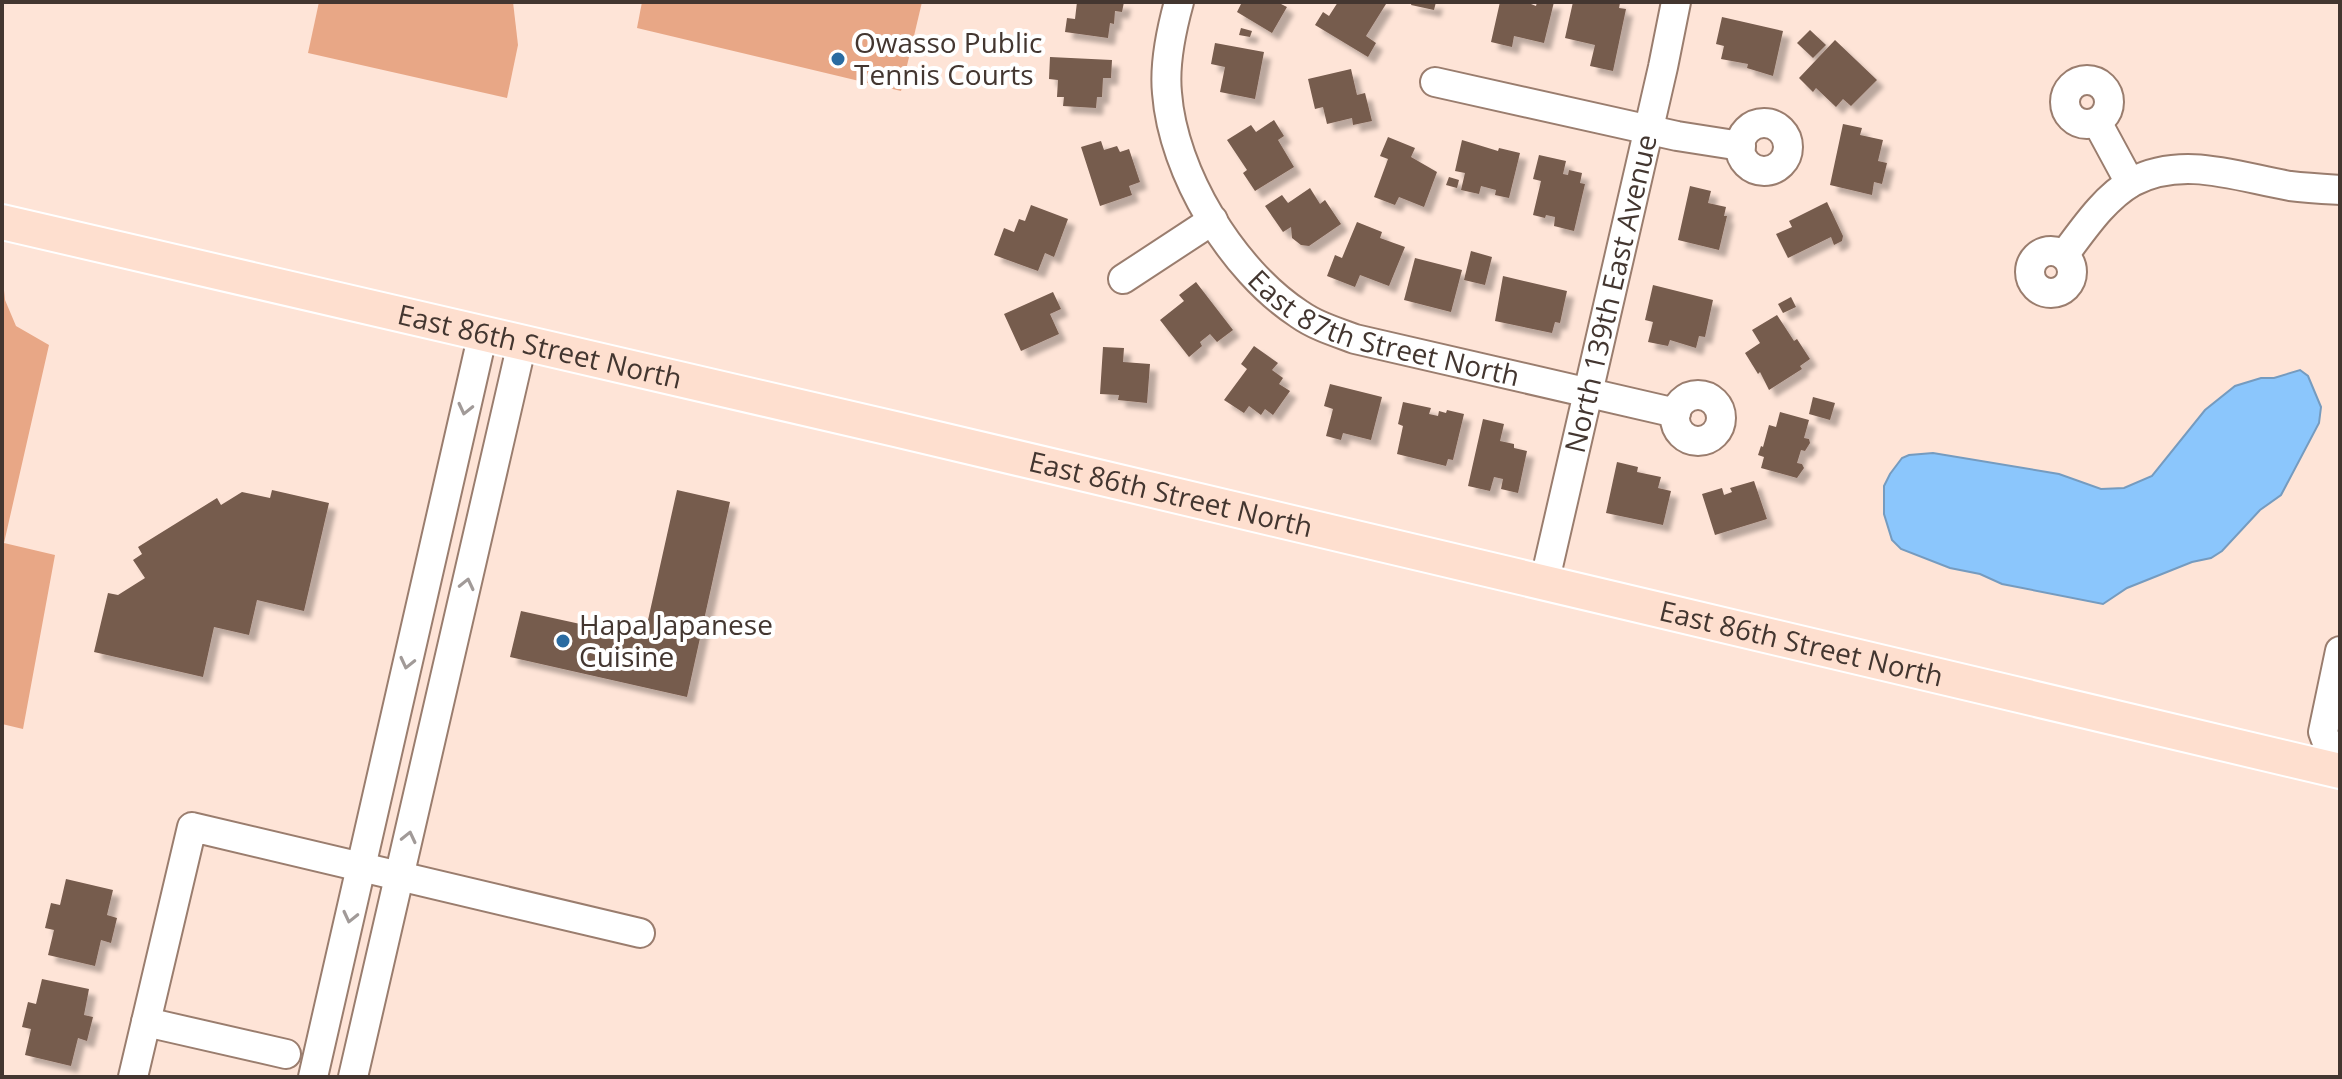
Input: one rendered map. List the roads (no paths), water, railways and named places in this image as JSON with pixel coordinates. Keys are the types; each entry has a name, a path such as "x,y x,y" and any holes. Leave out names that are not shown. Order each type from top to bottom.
{"main road":[{"name":"East 86th Street North","path":"2,222 2339,770"}],"street":[{"name":"North 139th East Avenue","path":"1544,584 1676,2"},
{"name":"East 87th Street North","path":"1176,13 1167,70 1172,125 1185,168 1213,220 1246,265 1269,290 1302,317 1355,339 1676,413"},
{"path":"1435,82 1649,130 1741,146"},
{"path":"2097,122 2130,183"},
{"path":"2064,255 2101,208 2130,183 2160,171 2192,168 2292,186 2340,190"},
{"path":"1123,279 1213,220"},
{"path":"313,1077 483,333"},
{"path":"353,1077 522,343"},
{"path":"2339,770 2323,732 2340,651"},
{"path":"133,1077 192,827 640,933"},
{"path":"146,1022 286,1054"}],"water":[{"path":"2300,370 2308,376 2321,407 2319,423 2281,495 2260,510 2222,551 2211,558 2192,562 2127,588 2103,604 2002,584 1901,549 1892,540 1884,514 1884,486 1902,458 1909,455 1933,453 2059,474 2101,489 2124,488 2152,476 2205,410 2235,386"}],"place":[{"name":"Owasso Public Tennis Courts","path":"838,59"},
{"name":"Hapa Japanese Cuisine","path":"563,641"}]}
